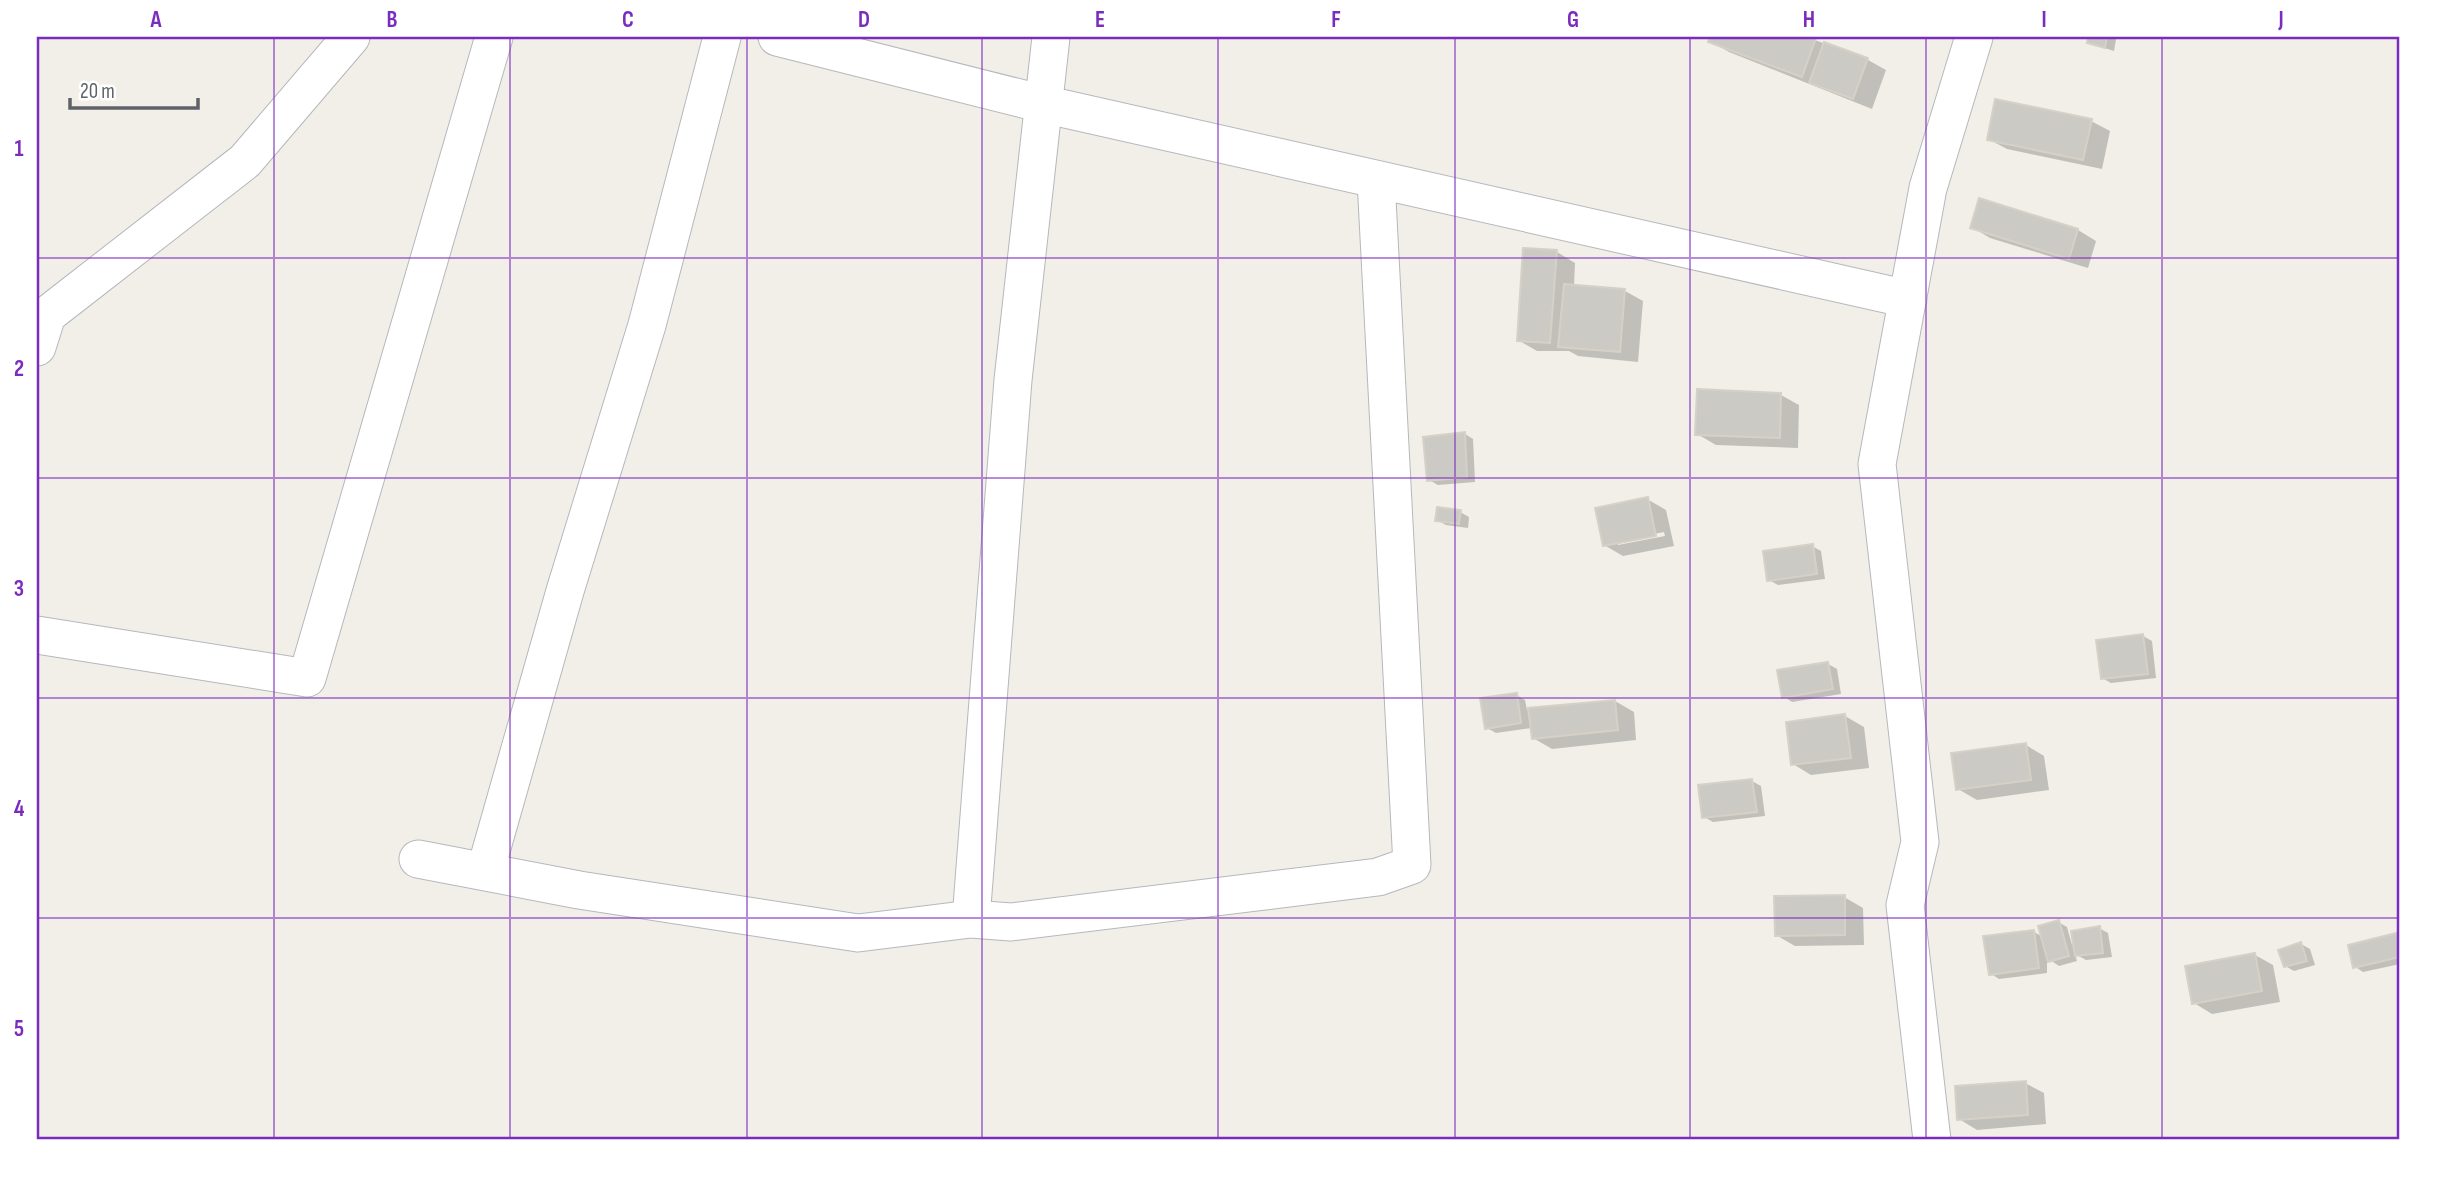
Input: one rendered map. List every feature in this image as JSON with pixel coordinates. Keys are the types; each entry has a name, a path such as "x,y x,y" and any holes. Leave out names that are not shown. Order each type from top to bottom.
{"street":[{"path":"37,347 47,315 245,161 351,37"},
{"path":"37,635 307,678 494,37"},
{"path":"485,872 565,591 647,325 722,37"},
{"path":"778,37 1043,104 1908,299"},
{"path":"971,919 1013,380 1051,37"},
{"path":"1932,1140 1905,905 1920,842 1877,464 1928,188 1974,37"},
{"path":"418,859 579,890 858,933 971,919 1011,922 1378,877 1412,864 1376,180"}],"building":[{"path":"1710,37 1816,38 1802,77 1708,42"},
{"path":"2088,37 2107,37 2105,48 2087,43"},
{"path":"1824,42 1868,58 1853,99 1809,83"},
{"path":"1995,99 2092,119 2083,160 1987,140"},
{"path":"1979,198 2078,229 2069,259 1970,228"},
{"path":"1523,248 1557,250 1550,343 1517,341"},
{"path":"1564,284 1625,289 1620,352 1558,347"},
{"path":"1697,389 1781,393 1780,438 1695,435"},
{"path":"1465,432 1467,477 1427,481 1423,437"},
{"path":"1648,497 1656,536 1603,546 1595,508"},
{"path":"1437,507 1461,510 1459,524 1435,521"},
{"path":"1813,544 1817,574 1767,581 1763,551"},
{"path":"2143,634 2148,674 2101,679 2096,640"},
{"path":"1828,662 1833,689 1782,698 1777,670"},
{"path":"1517,693 1521,723 1485,729 1480,698"},
{"path":"1615,700 1618,730 1532,739 1528,708"},
{"path":"1845,714 1851,758 1791,765 1786,722"},
{"path":"2026,743 2031,780 1956,790 1951,753"},
{"path":"1752,779 1757,812 1702,818 1698,785"},
{"path":"1845,895 1845,935 1775,936 1774,896"},
{"path":"2059,920 2069,956 2048,962 2038,926"},
{"path":"2100,926 2103,953 2075,956 2071,931"},
{"path":"2034,930 2039,968 1989,975 1983,936"},
{"path":"2400,932 2400,957 2353,968 2348,945"},
{"path":"2301,942 2307,961 2284,967 2278,950"},
{"path":"2255,953 2262,991 2192,1004 2185,966"},
{"path":"2026,1081 2028,1115 1957,1120 1955,1086"}]}
